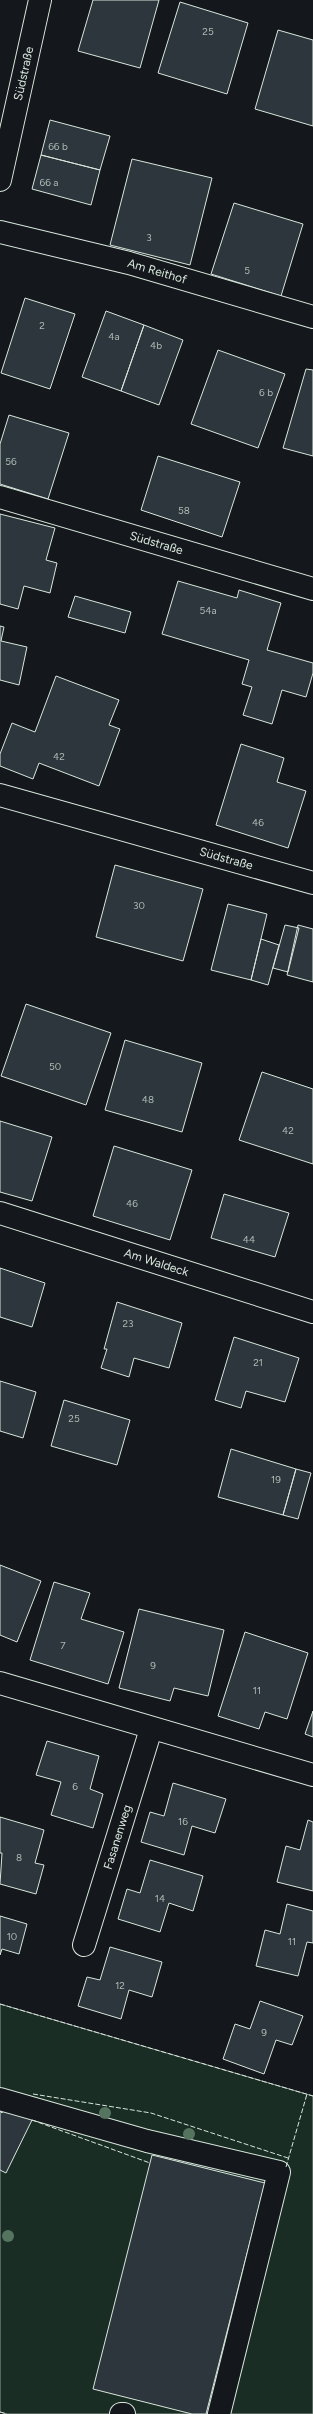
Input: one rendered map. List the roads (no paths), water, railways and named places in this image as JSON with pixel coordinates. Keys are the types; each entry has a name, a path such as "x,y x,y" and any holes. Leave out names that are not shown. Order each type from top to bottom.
{"street":[{"name":"Südstraße","path":"0,180 4,147 40,0"},
{"name":"Am Reithof","path":"0,232 129,263 313,317"},
{"name":"Südstraße","path":"0,497 313,589"},
{"name":"Südstraße","path":"0,795 313,883"},
{"name":"Am Waldeck","path":"0,1213 313,1312"},
{"path":"0,1683 151,1729 313,1775"},
{"name":"Fasanenweg","path":"84,1945 151,1729"},
{"path":"0,2099 147,2141 279,2172 219,2414"}]}
